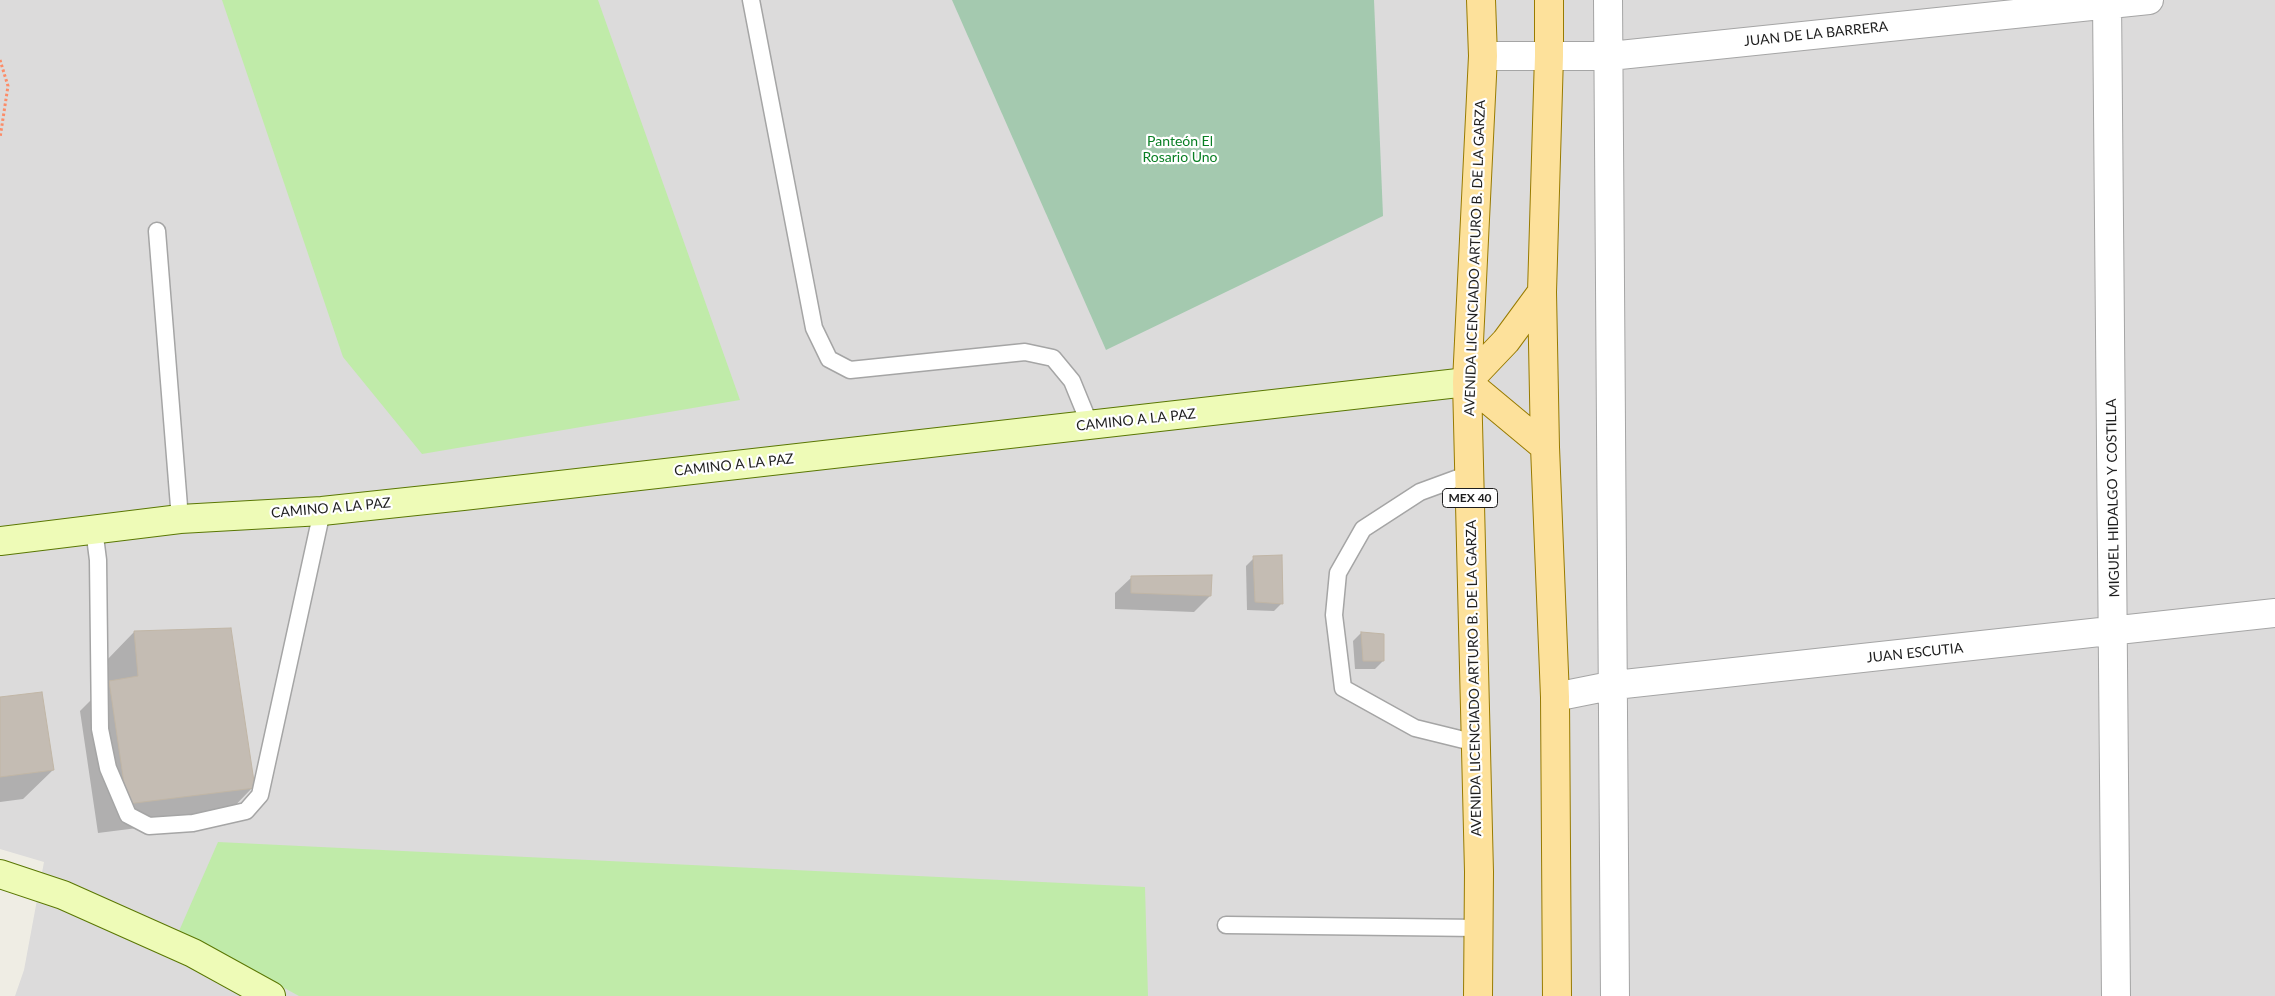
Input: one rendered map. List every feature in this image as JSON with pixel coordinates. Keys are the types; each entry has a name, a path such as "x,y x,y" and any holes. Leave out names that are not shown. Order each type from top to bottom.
{"main road":[{"name":"AVENIDA LICENCIADO ARTURO B. DE LA GARZA","path":"1478,996 1479,928 1476,743 1467,382 1483,56 1481,0"},
{"path":"1549,0 1550,56 1542,292 1545,447 1555,697 1557,996"},
{"path":"1542,292 1506,342 1467,382 1545,447"}],"street":[{"path":"1608,0 1615,685 1615,996"},
{"name":"JUAN DE LA BARRERA","path":"1483,56 1610,56 2107,2 2149,0"},
{"name":"MIGUEL HIDALGO Y COSTILLA","path":"2107,2 2116,996"},
{"name":"CAMINO A LA PAZ","path":"0,541 180,519 322,511 1467,382"},
{"name":"JUAN ESCUTIA","path":"1555,697 1615,685 2275,613"},
{"path":"0,874 63,895 193,953 271,996"}],"lane":[{"path":"751,0 814,328 829,359 850,370 1025,352 1053,358 1072,381 1090,425"},
{"path":"157,231 180,519"},
{"path":"1469,474 1420,492 1363,529 1338,573 1334,616 1343,688 1415,728 1476,743"},
{"path":"94,529 98,560 100,729 108,768 128,815 148,826 193,823 246,811 260,795 322,511"},
{"path":"1226,925 1479,928"}],"path":[{"path":"0,60 8,86 0,138"}],"shaded area":[{"path":"0,0 2275,0 2275,996 15,996 24,970 44,862 0,849"}],"green space":[{"path":"222,0 598,0 740,400 422,454 343,357"},
{"name":"Panteón El Rosario Uno","path":"952,0 1374,0 1383,216 1106,350"},
{"path":"218,842 1145,887 1148,996 299,996 179,931"}],"building":[{"path":"1282,555 1283,604 1255,602 1253,556"},
{"path":"1212,575 1211,596 1131,593 1131,576"},
{"path":"231,628 255,788 127,804 109,681 138,676 134,631"},
{"path":"1361,632 1384,634 1384,661 1363,661"},
{"path":"42,692 54,770 0,777 0,697"}]}
